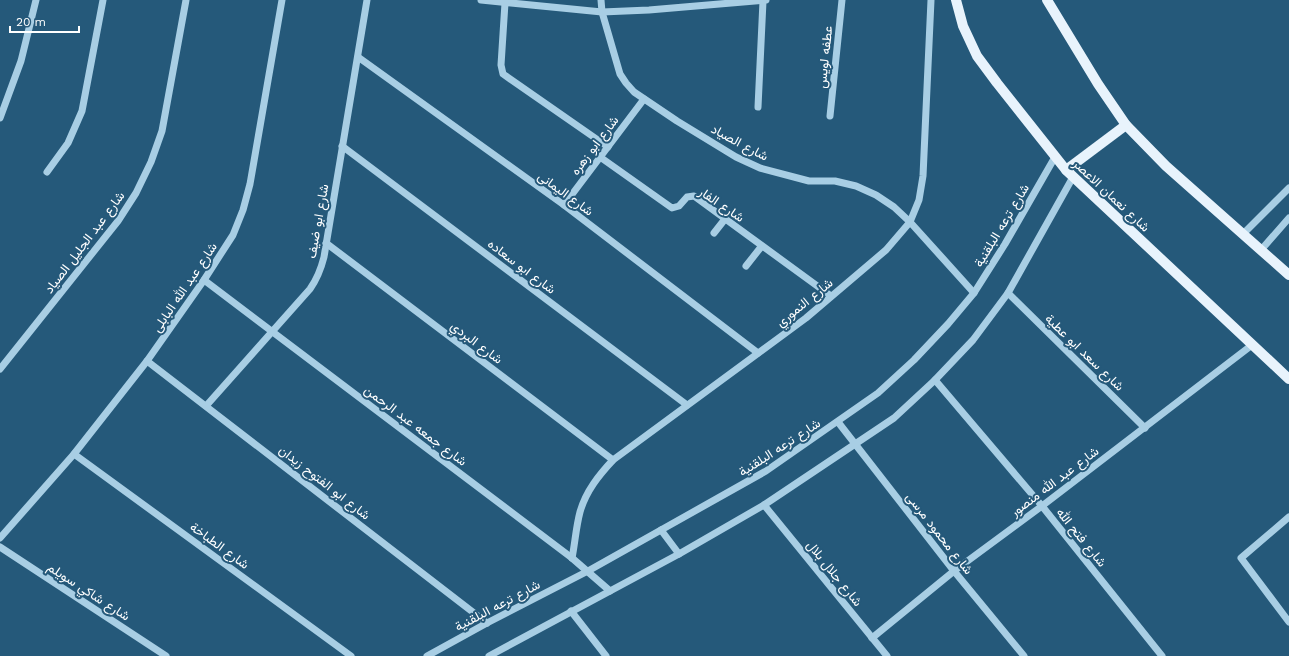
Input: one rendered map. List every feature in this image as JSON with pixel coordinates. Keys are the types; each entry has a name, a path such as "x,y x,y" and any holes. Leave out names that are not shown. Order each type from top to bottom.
{"main road":[{"name":"شارع نعمان الاعصر","path":"956,0 963,26 977,56 1069,173 1289,379"},
{"path":"1047,0 1098,84 1126,125 1166,166 1289,275"},
{"path":"1069,173 1126,125"}],"street":[{"path":"1,114 21,61 36,0"},
{"path":"47,172 68,143 82,111 103,0"},
{"name":"شارع عبد الجليل الصياد","path":"0,369 114,226 136,193 151,162 162,131 186,0"},
{"name":"شارع عبد الله البابلى","path":"0,538 74,454 147,361 204,280 233,235 243,210 250,184 282,0"},
{"name":"شارع ابو ضيف","path":"206,406 273,332 310,289 317,278 323,262 367,0"},
{"path":"481,0 602,12 649,10 765,0 758,107"},
{"name":"شارع الصياد","path":"601,0 602,12 620,74 626,84 634,92 677,121 730,153 760,168 809,181 835,181 856,186 876,195 894,207 910,222 974,293"},
{"name":"عطفه لويس","path":"830,116 842,0"},
{"name":"شارع النموري","path":"572,558 580,512 588,493 599,475 613,460 806,318 886,250 910,222 919,200 923,176 931,0"},
{"path":"506,3 501,65 504,74 608,147"},
{"name":"شارع اليمانى","path":"358,57 564,206 758,353"},
{"name":"شارع ابو زهره","path":"564,206 644,99"},
{"name":"شارع ابو سعاده","path":"342,146 687,406"},
{"name":"شارع الفار","path":"600,157 669,207 677,208 686,198 689,196 694,196 831,296"},
{"name":"شارع ترعه البلقنية","path":"427,656 588,571 766,471 878,393 914,360 948,324 974,293 1013,232 1055,157"},
{"path":"489,656 679,554 764,505 856,445 894,418 936,380 973,340 1008,293 1069,173"},
{"path":"1243,234 1289,188"},
{"path":"1261,250 1289,218"},
{"path":"714,233 725,219"},
{"name":"شارع البردي","path":"326,243 613,460"},
{"path":"746,266 762,247"},
{"name":"شارع جمعه عبد الرحمن","path":"204,280 572,558 610,591"},
{"name":"شارع سعد ابو عطية","path":"1008,293 1145,428"},
{"name":"شارع عبد الله منصور","path":"872,638 954,571 1145,428 1252,345"},
{"name":"شارع ابو الفتوح زيدان","path":"147,361 487,623"},
{"name":"شارع فتح الله","path":"936,380 1042,506 1162,656"},
{"name":"شارع محمود مرسى","path":"838,422 954,571 1024,656"},
{"name":"شارع الطباخة","path":"74,454 352,656"},
{"name":"شارع جلال بلال","path":"764,505 887,656"},
{"path":"1289,517 1241,558 1289,622"},
{"path":"661,530 679,554"},
{"name":"شارع شاكي سويلم","path":"0,547 166,656"},
{"path":"571,611 606,656"}]}
